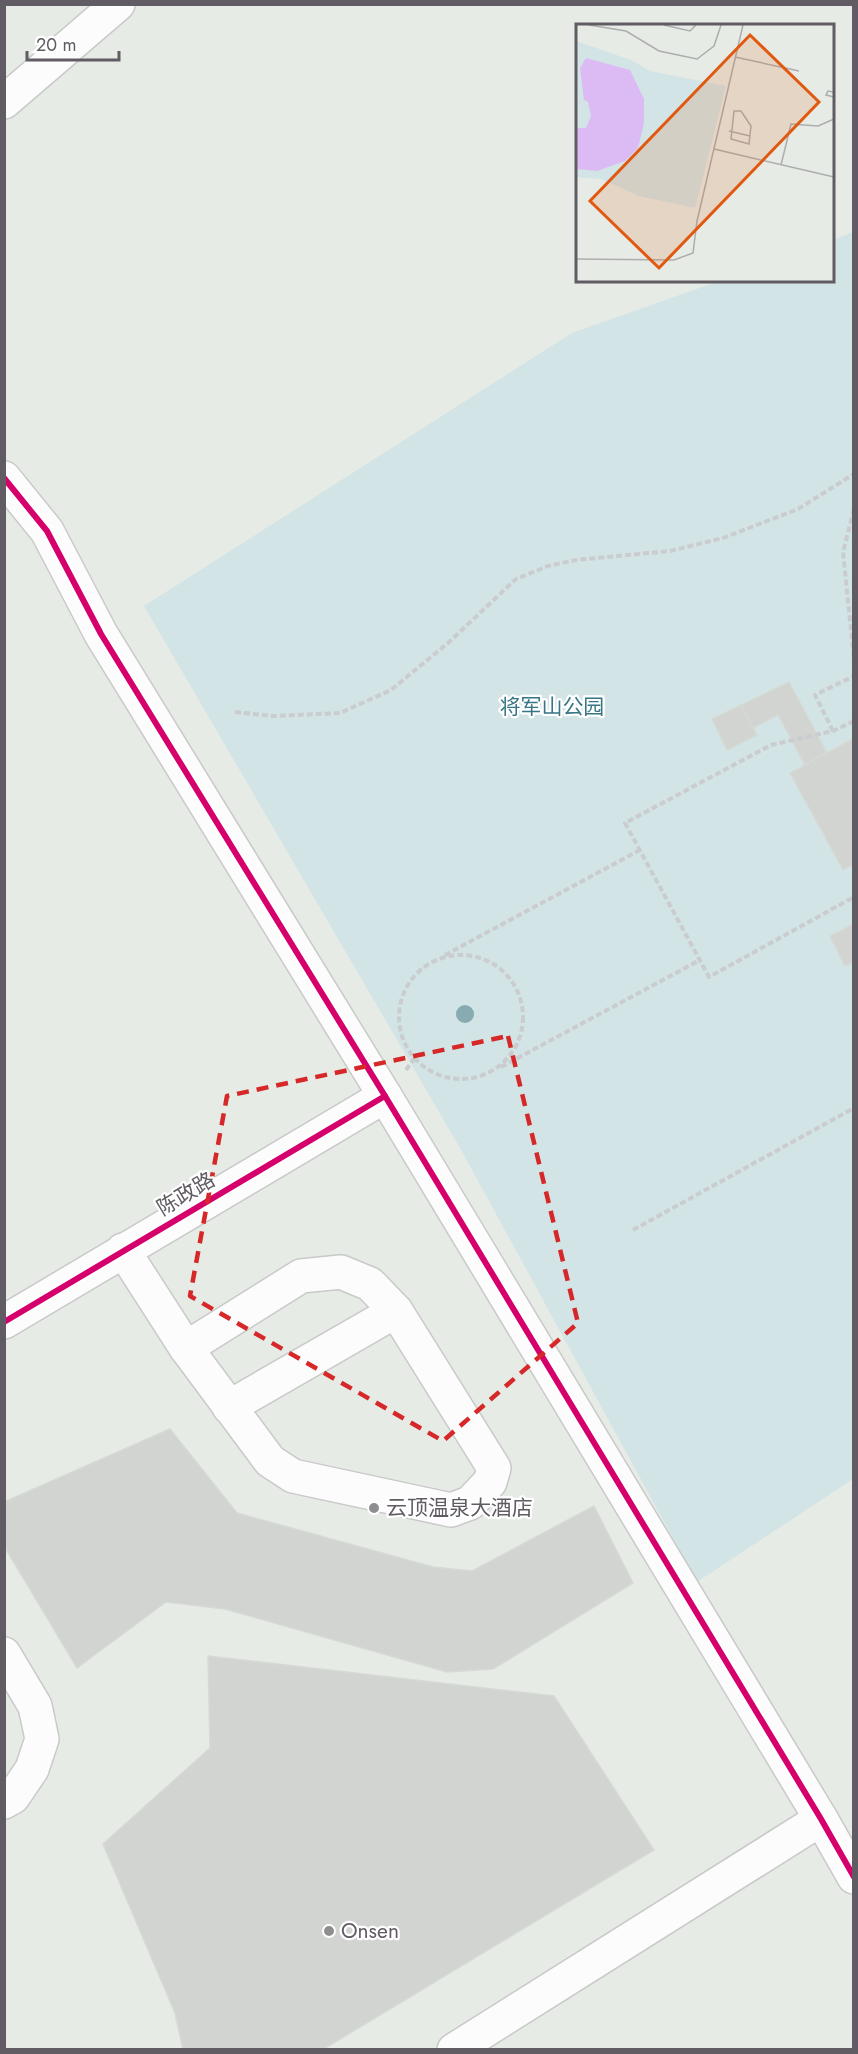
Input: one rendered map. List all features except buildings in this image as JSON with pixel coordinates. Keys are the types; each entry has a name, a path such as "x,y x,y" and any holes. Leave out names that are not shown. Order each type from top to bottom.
{"street":[{"path":"4,102 118,4"},
{"path":"4,478 47,531 101,634 385,1096 854,1877"},
{"name":"陈政路","path":"4,1322 385,1096"},
{"path":"123,1250 186,1348 270,1461 293,1476 451,1510 470,1503 490,1482 494,1468 396,1311 370,1284 341,1272 301,1276 186,1348"},
{"path":"230,1407 396,1311"},
{"path":"4,1654 35,1706 42,1739 32,1768 13,1797 4,1802"},
{"path":"454,2049 821,1819"}],"path":[{"path":"235,712 273,716 340,712 392,690 448,643 516,579 548,566 576,560 669,552 723,538 798,509 854,474"},
{"path":"854,509 843,552 854,659"},
{"path":"833,731 815,694 854,676"},
{"path":"854,721 833,731 771,746 625,823 709,977 854,897"},
{"path":"640,850 425,965 410,981 401,999 399,1021 403,1041 414,1059 431,1072 451,1078 472,1079 492,1072 700,960"},
{"path":"425,965 443,956 464,954 483,957 501,968 514,983 523,1002 524,1022 519,1041 508,1058 492,1072"},
{"path":"633,1230 854,1108"}],"highlighted area":[{"path":"508,1036 578,1323 443,1441 190,1296 227,1096"}],"green space":[{"name":"将军山公园","path":"853,232 853,1479 697,1582 460,1148 144,606 572,333 716,282 834,282 834,240"}],"cycle path":[{"path":"4,478 47,531 101,634 385,1096 854,1877"},
{"path":"4,1322 385,1096"}],"place":[{"name":"云顶温泉大酒店","path":"374,1508"},
{"name":"Onsen","path":"329,1931"}]}
